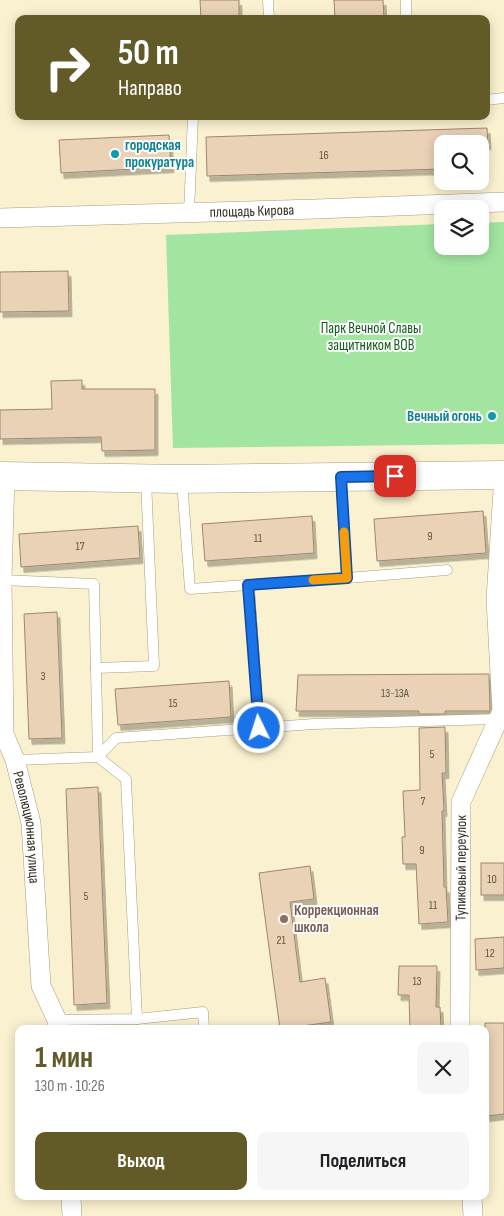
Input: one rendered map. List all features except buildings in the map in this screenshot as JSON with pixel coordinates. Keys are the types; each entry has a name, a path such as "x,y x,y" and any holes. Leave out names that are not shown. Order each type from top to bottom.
{"main road":[{"path":"2,476 181,479 504,475"}],"street":[{"name":"площадь Кирова","path":"0,218 316,210 504,202"},
{"name":"Тупиковый переулок","path":"460,1025 461,802 502,711 496,599 504,475"},
{"name":"Революционная улица","path":"2,476 4,734 15,760 31,823 41,986 57,1024"},
{"path":"71,1200 72,1216"},
{"path":"472,1200 473,1216"}],"lane":[{"path":"268,0 269,15"},
{"path":"406,0 406,15"},
{"path":"490,100 504,98"},
{"path":"189,213 193,120"},
{"path":"341,477 347,578"},
{"path":"96,668 154,666 146,479"},
{"path":"181,479 190,589 446,570"},
{"path":"2,580 94,584 98,757"},
{"path":"248,585 259,728"},
{"path":"98,757 116,738 314,724 499,719"},
{"path":"15,760 98,757 126,779 138,1019"},
{"path":"57,1024 138,1019 203,1012 204,1025"}],"green space":[{"name":"Парк Вечной Славы защитником ВОВ","path":"504,222 504,444 173,448 166,235 434,224 434,255 489,255 489,223"}],"slow traffic":[{"path":"313,580 347,578 344,532"}],"place":[{"name":"городская прокуратура","path":"115,154"},
{"name":"Вечный огонь","path":"492,416"},
{"name":"Коррекционная школа","path":"284,919"}],"route":[{"path":"259,728 248,585 347,578 341,477 395,476"}]}
